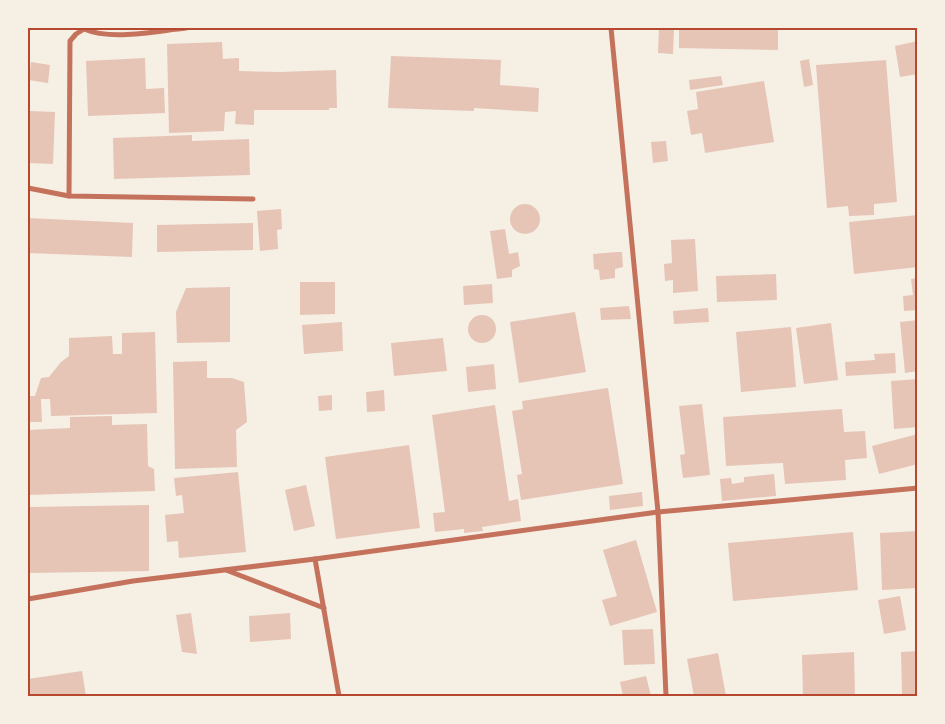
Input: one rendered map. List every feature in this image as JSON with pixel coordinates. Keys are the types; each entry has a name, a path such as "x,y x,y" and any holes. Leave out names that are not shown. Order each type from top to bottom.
{"street":[{"path":"69,196 70,41 84,29 133,31 186,28"},
{"path":"611,28 658,512 666,696"},
{"path":"28,188 69,196 253,200"},
{"path":"28,600 133,582 658,512 918,488"},
{"path":"315,559 338,696"},
{"path":"225,570 324,608"}],"building":[{"path":"659,28 674,28 673,54 658,53"},
{"path":"679,28 778,28 778,50 679,48"},
{"path":"918,41 918,74 900,77 895,46"},
{"path":"222,42 223,59 239,58 239,71 336,70 337,108 329,108 329,110 254,110 254,125 235,124 236,111 225,112 224,131 169,133 167,44"},
{"path":"391,56 501,60 500,85 539,88 538,112 474,108 474,111 388,108"},
{"path":"145,58 146,89 164,88 165,113 88,116 86,61"},
{"path":"809,59 813,85 804,87 800,61"},
{"path":"886,60 897,202 874,204 874,215 849,216 848,206 827,208 816,65"},
{"path":"31,62 50,65 48,83 29,80"},
{"path":"721,76 723,85 690,90 689,80"},
{"path":"764,81 774,142 705,153 702,133 691,135 687,111 698,109 696,92"},
{"path":"28,88 30,88 30,111 55,112 53,164 28,163"},
{"path":"192,135 192,141 249,139 250,175 114,179 113,138"},
{"path":"666,141 668,161 653,163 651,142"},
{"path":"525,204 536,208 540,219 536,230 525,234 514,230 510,219 514,208"},
{"path":"281,209 282,229 277,230 278,249 260,251 257,211"},
{"path":"918,215 918,267 854,274 849,222"},
{"path":"28,218 133,223 132,257 28,253"},
{"path":"253,223 253,250 157,252 157,225"},
{"path":"505,229 509,254 518,252 520,266 512,270 512,277 497,279 490,231"},
{"path":"695,239 698,291 673,293 673,280 665,281 664,264 672,263 671,240"},
{"path":"622,252 623,267 615,269 615,278 600,280 599,270 594,269 593,254"},
{"path":"776,274 777,300 717,302 716,276"},
{"path":"918,278 918,310 904,311 903,296 913,295 911,279"},
{"path":"300,282 335,282 335,314 300,315"},
{"path":"492,284 493,303 464,305 463,286"},
{"path":"230,287 230,342 177,343 176,312 186,288"},
{"path":"629,306 631,319 601,320 600,308"},
{"path":"708,308 709,322 674,324 673,311"},
{"path":"575,312 586,372 519,383 510,322"},
{"path":"482,315 492,319 496,329 492,339 482,343 472,339 468,329 472,319"},
{"path":"918,320 918,371 905,373 900,322"},
{"path":"342,322 343,351 304,354 302,325"},
{"path":"831,323 838,380 804,384 796,328"},
{"path":"791,327 796,387 741,392 736,332"},
{"path":"155,332 157,413 51,416 50,399 41,399 42,422 28,422 28,396 35,396 41,378 49,377 61,362 69,356 69,338 112,336 113,354 122,354 122,333"},
{"path":"443,338 447,371 394,376 391,343"},
{"path":"895,353 896,373 846,376 845,362 875,360 874,354"},
{"path":"207,361 207,378 232,378 244,382 247,422 236,430 237,467 175,469 173,362"},
{"path":"494,364 496,389 468,392 466,367"},
{"path":"918,379 918,427 894,429 891,381"},
{"path":"608,388 623,484 521,500 517,475 522,474 512,411 523,409 522,401"},
{"path":"384,390 385,411 367,412 366,392"},
{"path":"332,395 332,410 319,411 318,396"},
{"path":"702,404 710,475 683,478 680,455 685,454 679,406"},
{"path":"495,405 509,501 518,499 521,521 482,527 483,531 464,533 464,529 435,532 433,513 445,512 432,415"},
{"path":"842,409 844,432 865,431 867,458 845,460 846,480 785,484 783,463 726,466 723,417"},
{"path":"112,416 112,425 147,424 148,466 154,469 155,491 28,495 28,430 70,428 70,417"},
{"path":"918,434 918,464 879,474 872,446"},
{"path":"409,445 420,528 336,539 325,457"},
{"path":"238,472 246,552 179,558 178,541 167,542 165,515 184,513 182,495 176,496 174,478"},
{"path":"774,474 776,496 722,501 720,479 731,478 732,484 744,482 744,477"},
{"path":"306,485 315,526 294,531 285,490"},
{"path":"642,492 643,506 610,510 609,496"},
{"path":"149,505 149,571 28,573 28,507"},
{"path":"918,531 918,588 882,590 880,533"},
{"path":"853,532 858,590 733,601 728,543"},
{"path":"636,540 657,612 610,626 602,600 617,596 603,550"},
{"path":"900,596 906,630 884,634 878,600"},
{"path":"191,613 197,654 182,652 176,615"},
{"path":"290,613 291,639 250,642 249,616"},
{"path":"653,629 655,664 624,665 622,630"},
{"path":"918,651 918,696 902,696 901,652"},
{"path":"854,652 855,696 803,696 802,655"},
{"path":"718,653 726,696 694,696 687,659"},
{"path":"82,671 86,696 28,696 28,679"},
{"path":"646,676 651,696 623,696 620,682"}]}
